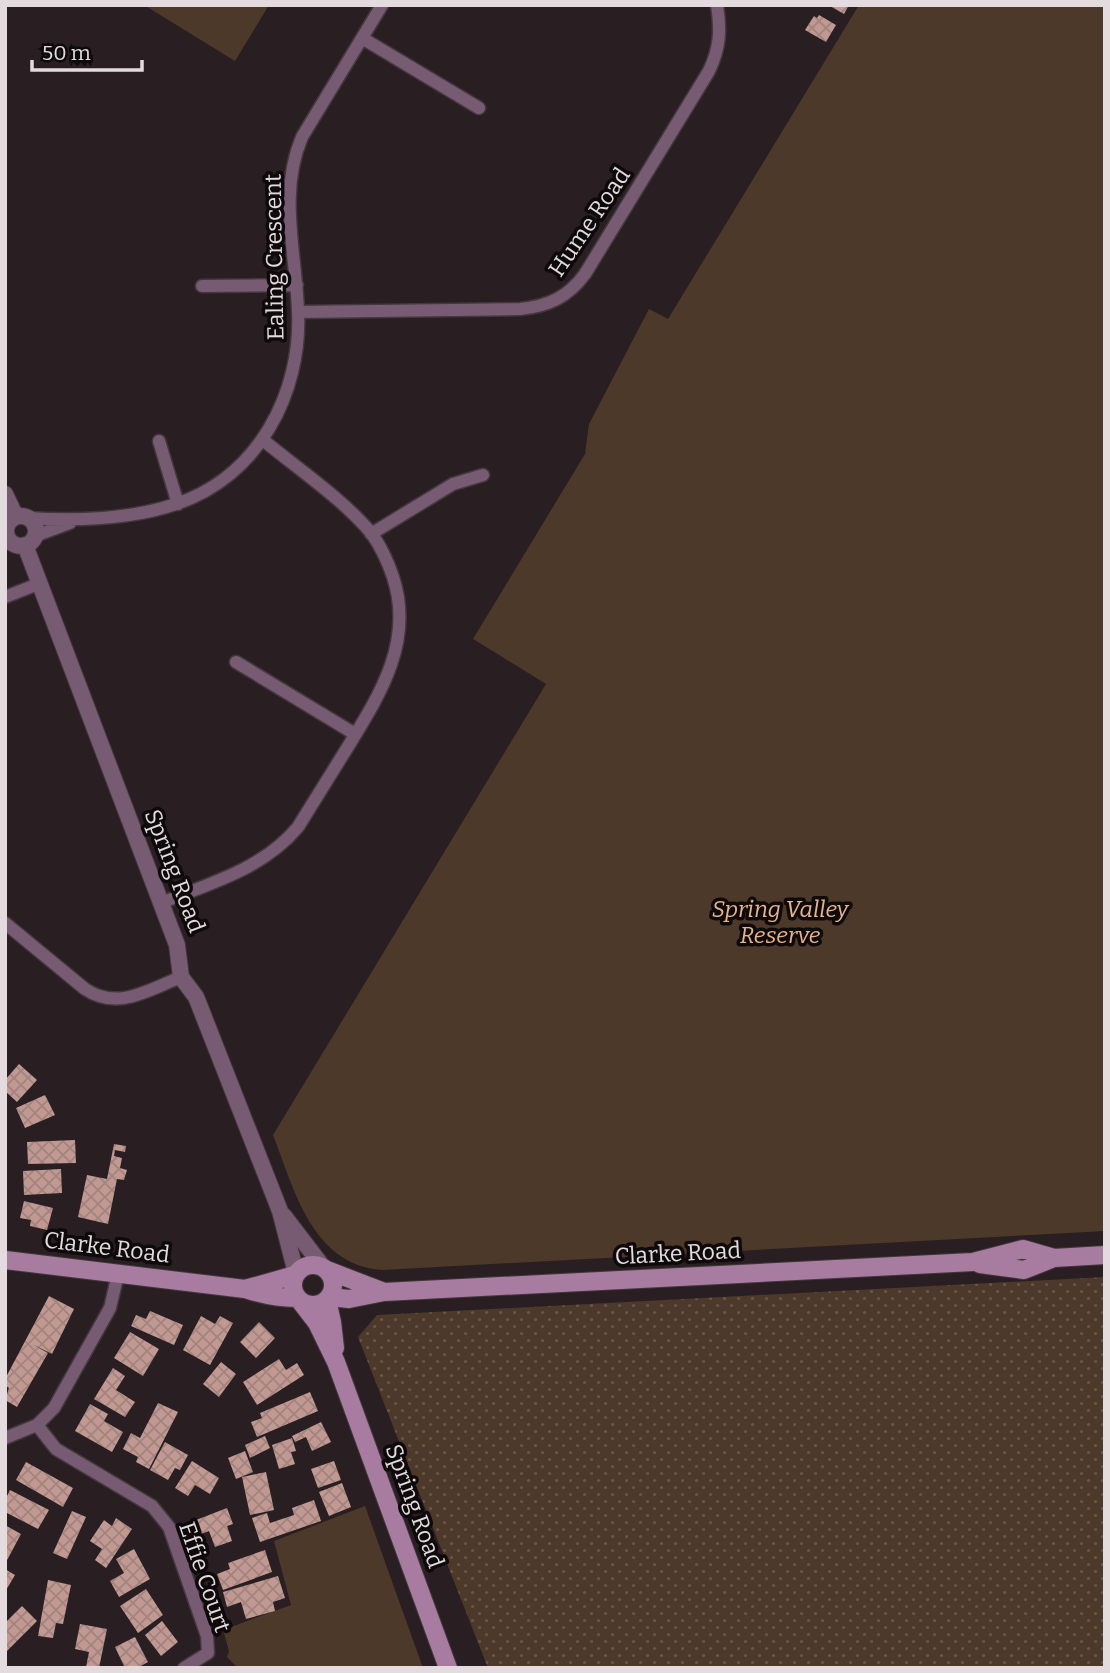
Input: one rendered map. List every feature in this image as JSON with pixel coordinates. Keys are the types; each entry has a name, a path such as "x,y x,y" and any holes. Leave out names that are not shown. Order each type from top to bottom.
{"main road":[{"name":"Clarke Road","path":"328,1299 349,1299 384,1292 973,1262 1023,1249 1054,1258 1105,1255"},
{"name":"Clarke Road","path":"5,1260 245,1289 264,1296 298,1300"},
{"path":"308,1265 325,1269 333,1286 328,1299 313,1306 298,1300 292,1287 295,1274 308,1265"},
{"name":"Clarke Road","path":"325,1269 384,1292"},
{"name":"Clarke Road","path":"245,1289 295,1274"},
{"name":"Spring Road","path":"328,1299 336,1362"},
{"name":"Spring Road","path":"298,1300 317,1323 336,1362 448,1668"}],"street":[{"name":"Ealing Crescent","path":"22,517 76,520 155,510 178,504 192,499 228,476 263,440 281,408 297,356 299,312 289,194 293,161 302,137 382,5"},
{"name":"Hume Road","path":"299,312 520,309 545,305 564,297 585,274 709,71 718,50 720,34 717,5"},
{"path":"362,38 479,108"},
{"path":"202,286 297,285"},
{"path":"161,903 252,866 277,850 299,827 382,687 398,643 400,603 391,571 372,534 327,492 263,440"},
{"path":"159,441 178,504"},
{"path":"372,534 453,484 484,475"},
{"path":"5,494 22,517 34,524 30,541 15,545 8,538 8,523 22,517"},
{"name":"Ealing Crescent","path":"30,541 76,520"},
{"name":"Spring Road","path":"30,541 38,584 177,945 181,977 198,1000 280,1211 295,1274"},
{"path":"5,597 38,584"},
{"path":"236,662 355,734"},
{"path":"5,923 85,989 99,997 123,999 181,977"},
{"name":"Spring Road","path":"280,1211 325,1269"},
{"path":"5,1438 37,1425 54,1408 106,1315 114,1297 118,1273"},
{"name":"Effie Court","path":"37,1425 57,1449 152,1506 169,1527 207,1636 208,1653 184,1668"}],"green space":[{"path":"144,5 269,5 235,61"},
{"name":"Spring Valley Reserve","path":"859,5 1105,5 1105,1231 382,1270 358,1265 338,1254 322,1239 309,1221 273,1135 546,684 473,639 585,454 589,424 649,309 668,319"},
{"path":"1105,1277 1105,1668 488,1668 358,1337 377,1315"},
{"path":"365,1506 423,1668 238,1668 227,1657 229,1651 223,1630 291,1605 274,1541"}],"building":[{"path":"828,5 849,5 844,14"},
{"path":"819,15 836,25 826,42 805,30 814,16 817,18"},
{"path":"19,1064 37,1080 17,1102 5,1091 5,1080"},
{"path":"45,1095 55,1115 25,1128 16,1108"},
{"path":"75,1140 76,1163 28,1164 27,1142"},
{"path":"114,1144 126,1146 125,1152 115,1150 114,1156 122,1158 120,1168 127,1170 124,1180 117,1179 108,1224 78,1217 87,1175 107,1179"},
{"path":"61,1169 62,1193 24,1195 23,1171"},
{"path":"24,1201 53,1208 47,1230 30,1226 31,1220 20,1218"},
{"path":"49,1296 74,1309 52,1354 32,1344 48,1353 17,1407 5,1400 9,1388 5,1385 5,1379"},
{"path":"150,1311 183,1325 174,1345 131,1326 136,1315 146,1319"},
{"path":"201,1316 215,1324 220,1316 233,1323 210,1365 183,1350"},
{"path":"259,1322 275,1338 256,1358 240,1342"},
{"path":"130,1332 159,1349 143,1376 114,1358"},
{"path":"279,1359 286,1370 297,1363 304,1375 257,1405 243,1382"},
{"path":"221,1362 236,1374 219,1397 203,1384"},
{"path":"113,1368 125,1376 116,1390 135,1402 125,1417 94,1399"},
{"path":"310,1392 318,1411 257,1437 251,1422 262,1418 260,1413"},
{"path":"158,1403 178,1412 149,1469 136,1462 138,1457 123,1449 131,1433 140,1438"},
{"path":"90,1404 108,1414 104,1421 123,1432 112,1452 75,1431"},
{"path":"321,1422 331,1442 312,1451 306,1437 295,1442 292,1436"},
{"path":"265,1436 270,1448 250,1458 245,1445"},
{"path":"292,1438 296,1451 291,1452 295,1464 279,1469 272,1445"},
{"path":"165,1442 188,1455 180,1470 175,1468 168,1480 150,1470"},
{"path":"245,1451 253,1472 236,1479 228,1458"},
{"path":"192,1461 219,1478 210,1494 195,1485 188,1496 175,1488"},
{"path":"334,1461 341,1480 318,1488 311,1469"},
{"path":"26,1462 73,1488 63,1507 16,1480"},
{"path":"266,1472 274,1510 250,1515 242,1477"},
{"path":"342,1483 351,1507 329,1516 319,1492"},
{"path":"10,1490 49,1510 38,1529 5,1512 5,1500"},
{"path":"314,1500 321,1521 260,1542 252,1518 267,1513 270,1523 294,1515 292,1508"},
{"path":"227,1508 233,1524 227,1526 232,1541 215,1547 209,1531 201,1534 196,1520"},
{"path":"72,1511 86,1517 67,1559 53,1553"},
{"path":"116,1518 132,1529 106,1568 95,1560 102,1549 90,1541 104,1520 112,1526"},
{"path":"5,1525 21,1534 5,1564"},
{"path":"134,1549 150,1579 119,1597 110,1581 124,1573 116,1559"},
{"path":"265,1550 272,1572 223,1590 217,1574 230,1569 228,1563"},
{"path":"5,1569 15,1575 5,1592"},
{"path":"278,1576 285,1598 273,1602 275,1611 246,1619 241,1602 227,1607 223,1592"},
{"path":"48,1580 71,1585 63,1624 56,1623 53,1638 38,1636"},
{"path":"146,1589 163,1615 138,1633 120,1606"},
{"path":"22,1606 37,1621 7,1651 5,1623"},
{"path":"162,1621 178,1642 161,1656 145,1635"},
{"path":"80,1624 107,1629 99,1668 86,1667 89,1652 75,1649"},
{"path":"135,1637 148,1662 137,1668 125,1668 115,1647"}]}
